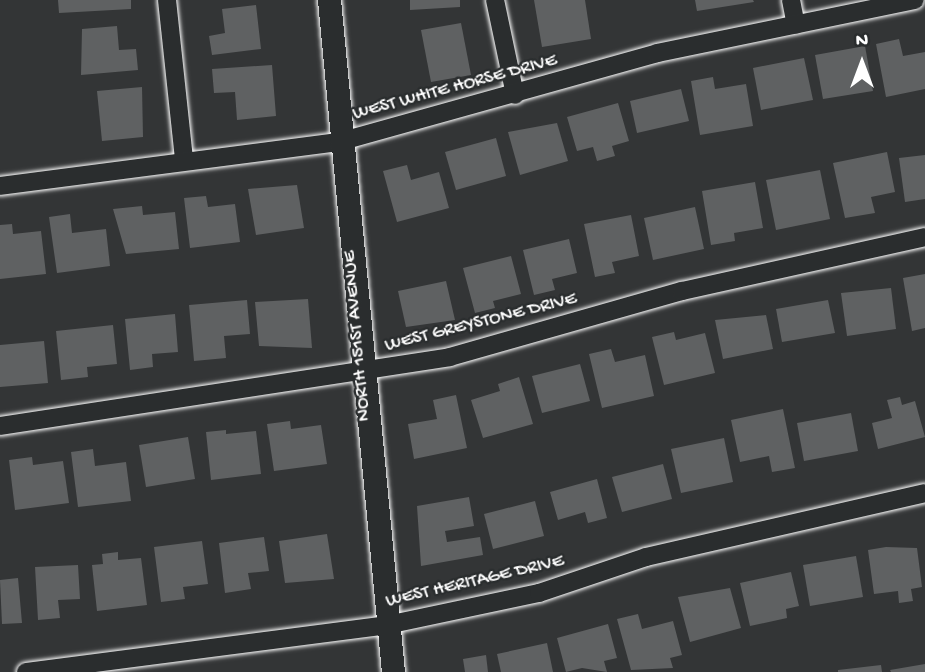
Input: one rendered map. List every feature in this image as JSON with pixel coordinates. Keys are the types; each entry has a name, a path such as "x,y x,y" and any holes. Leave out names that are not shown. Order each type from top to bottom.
{"street":[{"path":"167,0 184,159"},
{"name":"NORTH 151ST AVENUE","path":"329,0 339,142 393,672"},
{"path":"495,0 515,95"},
{"path":"791,0 796,25"},
{"name":"WEST WHITE HORSE DRIVE","path":"0,186 184,159 339,142 515,95 657,53 915,0"},
{"name":"WEST GREYSTONE DRIVE","path":"0,426 362,374 450,357 682,291 925,237"},
{"name":"WEST HERITAGE DRIVE","path":"26,672 387,625 539,593 646,557 925,493"}],"building":[{"path":"58,0 131,0 131,9 59,13"},
{"path":"410,0 460,0 460,7 410,10"},
{"path":"534,0 585,0 591,39 542,47"},
{"path":"695,0 753,0 754,2 697,11"},
{"path":"256,5 261,49 212,55 209,36 225,33 222,9"},
{"path":"461,23 471,75 431,82 421,30"},
{"path":"117,26 119,50 136,49 138,70 81,75 82,29"},
{"path":"899,39 903,56 925,52 925,89 886,97 876,44"},
{"path":"865,46 873,91 823,99 815,55"},
{"path":"804,58 813,100 761,110 753,68"},
{"path":"272,65 276,116 237,120 235,92 214,93 212,69"},
{"path":"713,77 715,89 746,84 753,126 700,135 691,81"},
{"path":"142,87 143,137 102,141 97,91"},
{"path":"681,89 689,121 637,133 630,101"},
{"path":"618,103 629,141 612,146 615,156 597,161 593,147 577,151 567,117"},
{"path":"557,123 568,161 520,175 508,132"},
{"path":"496,138 506,176 456,190 445,152"},
{"path":"887,152 895,192 871,197 875,213 845,218 833,163"},
{"path":"925,155 925,199 905,202 899,158"},
{"path":"407,165 411,180 439,172 449,208 397,222 383,171"},
{"path":"820,170 830,219 776,230 766,180"},
{"path":"755,182 763,228 734,233 735,241 711,245 702,191"},
{"path":"297,185 304,228 256,235 248,189"},
{"path":"206,196 208,207 235,204 240,242 190,248 184,198"},
{"path":"142,206 143,215 175,212 179,249 126,254 113,209"},
{"path":"695,207 704,249 653,260 644,218"},
{"path":"70,214 72,233 106,229 110,266 57,273 49,217"},
{"path":"631,215 639,256 612,262 615,273 595,277 584,224"},
{"path":"12,224 13,234 41,231 46,274 0,279 0,225"},
{"path":"569,239 577,273 552,279 555,290 534,295 523,250"},
{"path":"511,256 521,294 493,301 495,308 475,313 463,268"},
{"path":"925,274 925,328 912,331 903,278"},
{"path":"446,281 455,320 406,327 398,291"},
{"path":"891,288 896,329 847,336 841,293"},
{"path":"308,299 312,348 259,346 255,302"},
{"path":"247,300 250,334 224,336 226,358 194,361 189,305"},
{"path":"828,300 835,333 782,342 776,309"},
{"path":"175,314 178,352 152,354 153,367 130,370 125,319"},
{"path":"766,315 773,349 723,359 715,320"},
{"path":"113,325 117,364 87,367 88,377 61,380 56,331"},
{"path":"674,332 676,340 705,333 715,373 664,385 652,337"},
{"path":"44,341 48,383 0,387 0,345"},
{"path":"611,349 615,362 645,355 654,396 602,408 589,354"},
{"path":"580,364 590,401 542,413 532,376"},
{"path":"519,377 533,424 483,438 471,400 500,391 498,384"},
{"path":"456,395 467,448 414,459 408,424 437,419 433,400"},
{"path":"900,397 902,405 915,401 925,437 878,449 872,423 892,418 887,400"},
{"path":"783,409 795,468 772,472 769,456 740,462 731,420"},
{"path":"851,413 858,451 804,461 797,423"},
{"path":"290,421 291,429 321,425 327,464 274,471 267,424"},
{"path":"226,430 226,434 256,431 261,474 211,480 206,432"},
{"path":"188,437 195,479 146,487 139,445"},
{"path":"724,438 733,482 681,493 671,449"},
{"path":"93,449 95,466 126,462 131,501 78,507 71,452"},
{"path":"32,457 33,465 63,461 69,503 15,510 9,460"},
{"path":"663,464 672,499 622,512 612,477"},
{"path":"597,479 607,518 588,523 585,512 558,520 550,492"},
{"path":"469,497 474,526 445,531 447,542 480,537 483,555 421,566 417,506"},
{"path":"535,501 544,536 493,549 484,514"},
{"path":"327,534 334,579 285,583 279,541"},
{"path":"264,537 269,571 248,573 251,589 225,593 219,543"},
{"path":"202,541 208,584 183,587 185,599 161,602 154,547"},
{"path":"886,547 917,548 922,587 911,589 913,601 899,603 898,591 874,594 868,550"},
{"path":"118,552 118,560 141,558 147,605 97,611 92,565 103,564 102,554"},
{"path":"856,556 863,597 810,606 803,565"},
{"path":"78,565 80,599 58,600 60,618 38,620 35,567"},
{"path":"791,572 799,606 786,609 787,618 750,626 740,583"},
{"path":"18,578 22,623 2,624 0,580"},
{"path":"730,588 741,628 690,642 678,597"},
{"path":"638,614 642,629 673,621 682,655 670,658 673,668 631,670 617,619"},
{"path":"608,624 617,658 604,661 607,672 582,668 566,672 557,638"},
{"path":"547,643 553,672 501,672 497,654"},
{"path":"486,655 488,672 465,672 463,659"},
{"path":"925,664 925,672 890,670"},
{"path":"881,665 882,672 838,672 838,670"}]}
